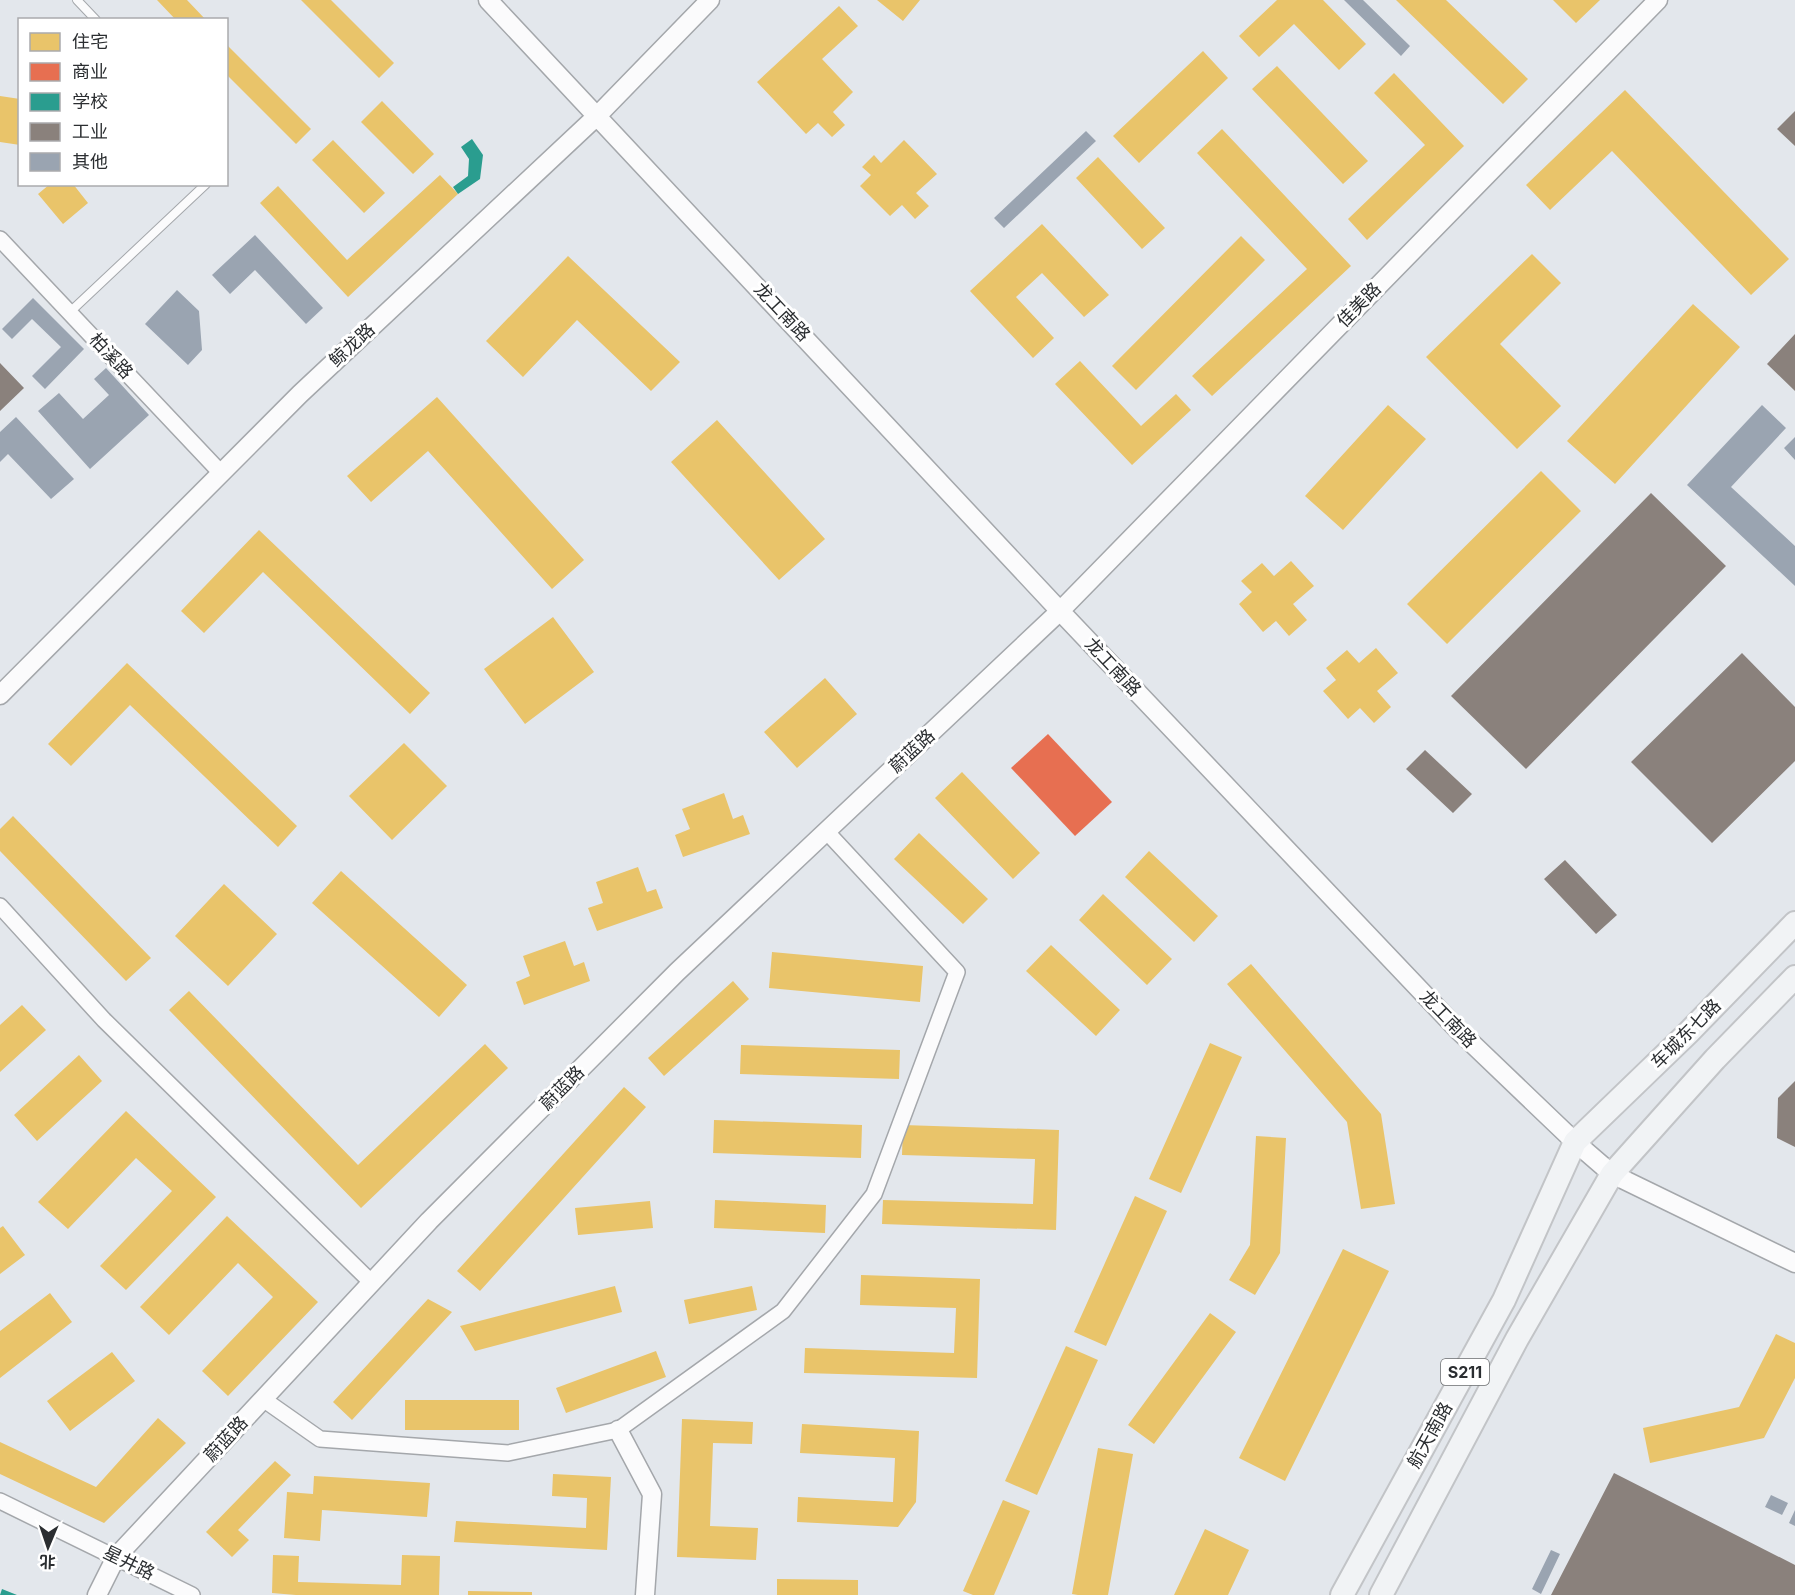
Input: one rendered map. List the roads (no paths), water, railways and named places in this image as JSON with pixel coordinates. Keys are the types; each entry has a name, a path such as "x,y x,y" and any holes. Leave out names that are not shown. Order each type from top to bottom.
{"main road":[{"name":"车城东七路","path":"1575,1142 1688,1033 1795,923"},
{"name":"车城东七路","path":"1612,1174 1715,1059 1795,977"},
{"name":"航天南路","path":"1342,1595 1504,1300 1575,1142"},
{"name":"航天南路","path":"1381,1595 1517,1339 1612,1174"}],"street":[{"name":"龙工南路","path":"488,0 1060,611 1459,1031 1575,1142 1612,1174 1795,1263"},
{"name":"鲸龙路","path":"0,695 300,394 598,115 710,0"},
{"name":"佳美路","path":"1060,611 1658,0"},
{"name":"柏溪路","path":"0,239 221,473"},
{"name":"蔚蓝路","path":"97,1595 116,1557 429,1221 677,972 1060,611"},
{"path":"263,1399 320,1439 508,1454 618,1430 783,1311 874,1194 957,972 827,832"},
{"path":"0,906 104,1020 372,1283"},
{"path":"618,1430 652,1494 645,1595"},
{"name":"星井路","path":"0,1501 192,1595"}],"lane":[{"path":"77,0 94,18"},
{"path":"70,312 204,186"}]}
